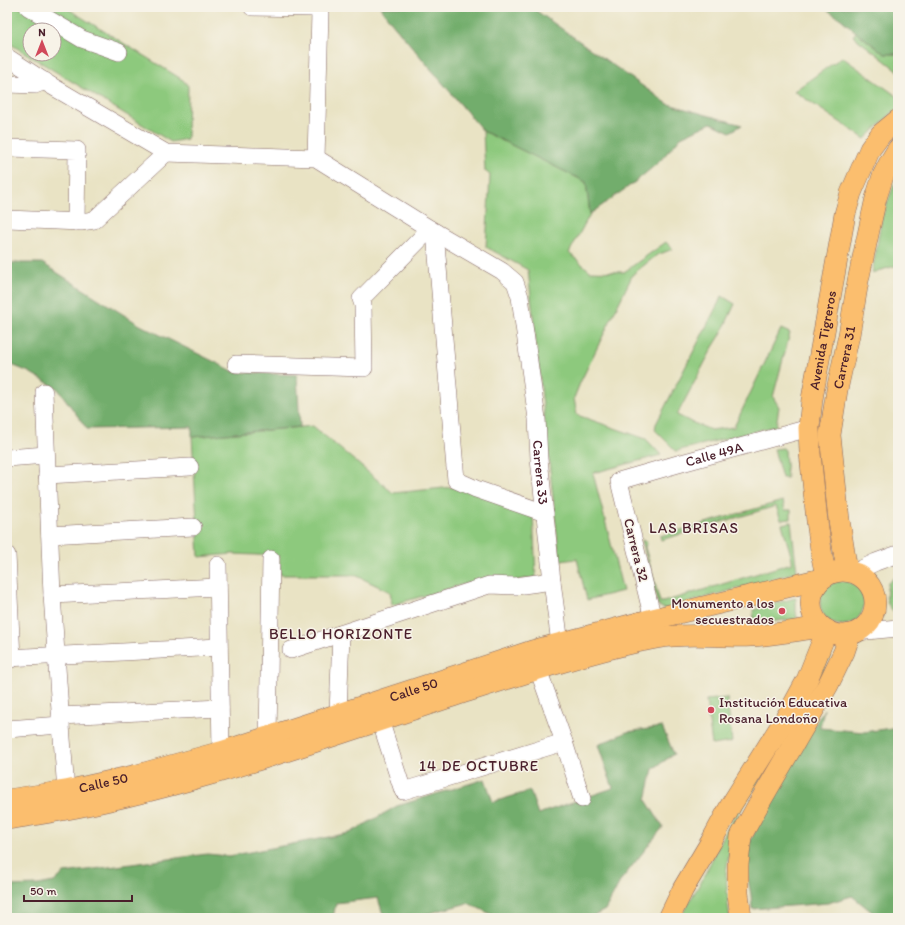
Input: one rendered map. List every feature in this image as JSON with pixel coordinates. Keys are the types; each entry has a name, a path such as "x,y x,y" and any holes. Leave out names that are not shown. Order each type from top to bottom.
{"main road":[{"name":"Avenida Tigreros","path":"824,577 810,453 812,399 833,277 845,214 851,193 870,149 881,134 898,120"},
{"name":"Carrera 31","path":"850,572 839,520 831,451 831,422 875,204 883,176 898,150"},
{"path":"840,571 850,572 860,576 870,585 874,598 874,612 862,628 853,633 838,634 824,628 814,617 811,606 812,594 817,583 824,577 840,571"},
{"name":"Calle 50","path":"7,819 68,800 138,775 221,752 519,655 568,651 824,577"},
{"name":"Calle 50","path":"644,628 672,636 751,636 824,628"},
{"path":"669,918 683,889 731,805 789,713 807,680 818,652 824,628"},
{"path":"791,632 808,635 813,638 818,652"},
{"path":"741,918 738,894 738,865 741,836 828,685 853,633"},
{"name":"Calle 50","path":"7,800 68,800 141,793 217,772 538,669 568,651"},
{"path":"654,918 666,908 683,889"}],"street":[{"path":"28,7 82,39 119,52"},
{"path":"252,7 312,8 316,9 320,13 316,158"},
{"path":"7,57 50,85 166,153 316,158 433,230"},
{"path":"7,84 35,85 44,81"},
{"path":"7,148 77,150 76,222"},
{"path":"7,219 76,222 94,220 166,153"},
{"path":"236,364 364,368 362,299 433,230"},
{"path":"433,230 456,480 476,489 545,513"},
{"name":"Carrera 33","path":"433,230 502,270 515,282 520,297 537,419 539,459 552,581 568,651"},
{"path":"44,392 52,595 60,720 68,800"},
{"name":"Calle 49A","path":"619,481 810,428"},
{"path":"7,458 46,455"},
{"path":"47,475 190,467"},
{"name":"Carrera 32","path":"619,481 644,628"},
{"path":"50,535 193,527"},
{"path":"850,572 898,554"},
{"path":"7,555 9,659 57,655 219,647"},
{"path":"268,737 271,559"},
{"path":"218,565 221,752"},
{"path":"291,650 489,585 516,586 552,581"},
{"path":"52,595 218,587"},
{"path":"853,633 898,628"},
{"path":"338,714 341,634"},
{"path":"538,669 564,742 582,799"},
{"path":"7,729 60,720 220,708"},
{"path":"380,720 404,791 564,742"}],"green space":[{"path":"7,7 65,7 183,80 188,86 187,139 171,142 40,62 62,62 62,22 22,22 22,51 7,42"},
{"path":"380,7 531,7 668,104 742,125 730,132 711,123 681,137 659,162 635,182 590,214 586,182 483,131"},
{"path":"823,7 898,7 898,54 885,54 841,19"},
{"path":"856,32 885,54 898,54 898,71 853,36"},
{"path":"842,57 898,97 898,109 865,139 794,91"},
{"path":"483,131 586,182 590,214 569,253 590,271 624,272 666,242 673,249 657,255 633,274 574,398 577,415 646,439 661,455 593,473 623,591 587,600 577,559 560,561 528,270 486,247 490,175 485,171"},
{"path":"898,174 898,265 872,273 882,217"},
{"path":"7,263 42,263 140,325 235,372 297,375 300,427 192,437 192,427 87,429 58,389 29,372 7,363"},
{"path":"722,296 735,304 720,336 677,415 711,430 734,427 781,329 790,333 773,397 779,407 776,426 676,451 655,430 656,424"},
{"path":"313,426 393,493 464,486 533,514 536,577 513,581 486,578 392,605 390,592 355,575 280,575 279,556 233,554 199,557 192,437"},
{"path":"783,448 785,450 787,478 782,478 774,449"},
{"path":"783,501 785,510 791,510 791,519 781,520 776,506 661,540 660,536"},
{"path":"791,522 797,572 665,609 658,606 642,540 647,542 645,547 660,602 663,602 792,563 782,524"},
{"path":"897,575 898,615 888,605 886,598 888,583"},
{"path":"842,581 854,585 860,591 864,603 860,615 854,621 842,625 830,621 824,615 820,603 824,591 830,585"},
{"path":"795,598 796,619 754,623 753,610"},
{"path":"827,653 831,654 818,682 776,756 739,813 732,835 726,873 730,918 680,918 702,880 737,809"},
{"path":"727,698 732,742 712,745 706,700"},
{"path":"824,709 820,728 864,732 898,727 898,918 883,918 877,916 852,896 828,903 752,909 746,869 749,844 765,810"},
{"path":"662,727 674,754 653,769 646,800 663,827 621,880 605,910 590,918 499,918 468,903 415,917 384,918 378,898 336,903 333,918 7,918 7,886 38,885 54,882 64,873 207,854 229,856 350,833 397,806 485,779 493,802 530,791 538,814 613,788 598,745 627,732"}],"place":[{"name":"Monumento a los secuestrados","path":"782,611"},
{"name":"Institución Educativa Rosana Londoño","path":"711,710"}],"district":[{"name":"LAS BRISAS","path":"694,528"},
{"name":"BELLO HORIZONTE","path":"341,634"},
{"name":"14 DE OCTUBRE","path":"479,766"}]}
